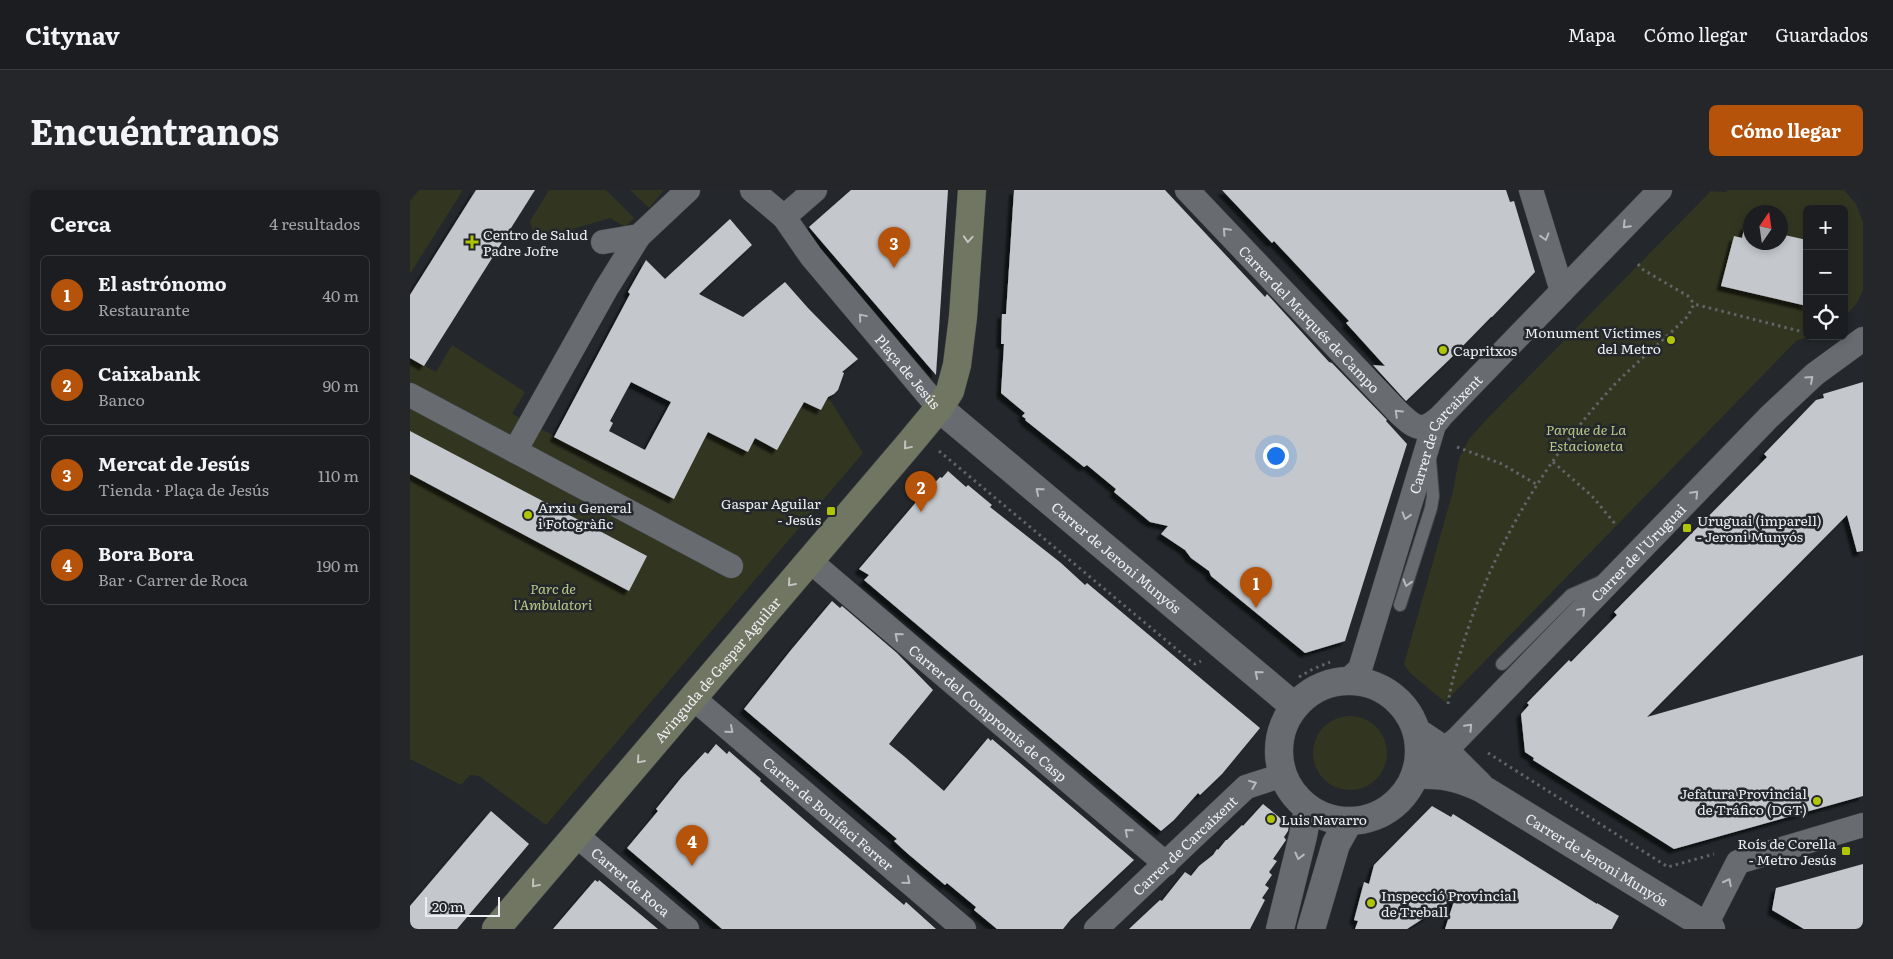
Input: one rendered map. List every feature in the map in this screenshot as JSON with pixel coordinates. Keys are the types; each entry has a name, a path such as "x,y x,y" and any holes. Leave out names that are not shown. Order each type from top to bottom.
{"main road":[{"name":"Plaça de Jesús","path":"939,408 950,391 957,365 963,317 972,190"},
{"name":"Avinguda de Gaspar Aguilar","path":"496,929 939,408"}],"street":[{"path":"516,451 606,289 639,236 688,190"},
{"name":"Plaça de Jesús","path":"752,190 784,217 811,256 939,408"},
{"path":"784,217 815,190"},
{"name":"Carrer del Marqués de Campo","path":"1187,190 1399,413 1416,427 1435,425"},
{"path":"1531,190 1562,291"},
{"name":"Carrer de Carcaixent","path":"1347,680 1360,669 1435,425 1660,190"},
{"path":"603,242 639,236"},
{"name":"Carrer de l'Uruguai","path":"1417,780 1444,750 1456,740 1786,401 1815,374 1863,339"},
{"path":"410,394 731,566"},
{"name":"Carrer de Jeroni Munyós","path":"939,408 1294,706"},
{"name":"Carrer del Compromís de Casp","path":"810,561 1166,864"},
{"path":"1311,929 1333,852 1360,825 1367,818 1384,811 1399,800 1417,780 1420,743 1411,718 1401,703 1384,690 1366,682 1347,680 1319,687 1294,706 1284,722 1278,755 1282,774 1291,791 1308,808 1324,816 1360,825"},
{"name":"Carrer de Bonifaci Ferrer","path":"694,698 964,929"},
{"name":"Carrer de Jeroni Munyós","path":"1417,732 1444,750 1482,788"},
{"name":"Carrer de Carcaixent","path":"1096,929 1246,787 1282,774"},
{"name":"Carrer de Jeroni Munyós","path":"1417,780 1449,776 1482,788 1707,928"},
{"path":"1280,929 1304,836 1308,808"},
{"path":"1707,928 1738,862 1863,825"},
{"name":"Carrer de Roca","path":"576,835 687,929"}],"lane":[{"path":"1400,605 1431,508 1433,496 1430,450 1435,425"},
{"path":"1502,664 1571,595 1620,572"}],"path":[{"path":"1638,264 1642,269 1688,296 1694,304 1803,332"},
{"path":"1448,704 1460,653 1478,600 1508,533 1536,484 1615,385 1688,316 1694,304"},
{"path":"1457,446 1502,464 1536,484"},
{"path":"1553,462 1592,496 1616,525"},
{"path":"1483,750 1668,867 1720,852"},
{"path":"1360,825 1394,818 1417,780"}],"green space":[{"path":"419,190 463,190 410,274 410,201"},
{"path":"549,190 606,190 634,218 625,227 610,218 535,240 530,221"},
{"path":"630,190 664,190 649,208"},
{"name":"Parque de La Estacioneta","path":"1844,190 1856,204 1863,222 1863,290 1857,303 1848,313 1848,205 1803,205 1803,339 1796,341 1445,702 1410,673 1404,664 1453,491 1459,459 1469,439 1711,191"},
{"name":"Parc de l'Ambulatori","path":"452,345 525,392 512,414 674,498 708,432 748,452 755,438 777,449 804,402 820,410 828,397 863,453 546,825 479,776 470,775 461,785 410,759 410,358 436,372"},
{"path":"1343,716 1357,716 1371,722 1381,732 1387,746 1385,767 1371,784 1357,790 1343,790 1329,784 1319,774 1313,760 1313,746 1319,732 1329,722"}],"building":[{"name":"Centro de Salud Padre Jofre","path":"476,190 535,190 424,366 410,358 410,295"},
{"path":"851,190 948,190 936,375 809,227"},
{"path":"1014,190 1165,190 1265,297 1267,294 1329,362 1387,420 1407,444 1345,641 1305,653 1211,576 1209,571 1191,558 1185,550 1161,534 1168,526 1150,522 1114,492 1116,489 1087,465 1084,467 1025,420 1022,416 1025,413 1001,393 1004,344 1001,344 1002,314 1006,314"},
{"path":"1222,190 1506,190 1510,202 1514,201 1535,272 1406,401 1373,365 1385,366 1346,323 1349,321 1274,241 1272,243"},
{"path":"730,219 752,245 699,294 743,317 785,282 858,359 842,372 844,373 838,390 828,397 821,410 804,402 777,450 755,438 748,452 708,432 674,499 554,437 646,260 665,279","holes":["631,382 671,402 645,450 609,431 613,423 610,421"]},
{"path":"1743,234 1743,250 1788,250 1788,236 1803,239 1803,305 1721,286 1734,236 1742,238"},
{"path":"1863,382 1863,551 1857,552 1847,515 1647,717 1863,655 1863,796 1674,849 1533,760 1534,758 1525,752 1521,714 1529,705 1527,703 1617,615 1614,612 1767,457 1764,454 1816,400 1824,398 1823,394"},
{"name":"Arxiu General i Fotogràfic","path":"410,431 647,556 629,591 410,474"},
{"path":"948,471 966,487 968,485 992,505 990,507 1061,563 1085,585 1087,583 1260,728 1222,774 1200,795 1198,793 1174,820 1161,831 864,580 869,575 859,569 923,494"},
{"path":"832,601 840,608 842,606 897,653 933,690 889,744 944,791 988,738 991,741 992,739 1134,860 1071,919 1063,929 997,929 974,910 976,907 947,883 945,885 907,853 894,841 897,839 744,709"},
{"path":"716,744 727,754 729,751 816,830 904,905 906,902 936,929 722,929 627,848 658,811 656,809 681,778 705,752 708,754"},
{"path":"1263,804 1289,825 1284,837 1286,840 1273,859 1277,861 1269,872 1272,875 1265,885 1269,888 1262,898 1265,900 1250,929 1129,929 1160,900 1162,901 1185,872 1191,876"},
{"path":"1432,806 1451,817 1453,814 1619,916 1612,929 1445,929 1455,898 1407,929 1355,929 1358,921 1354,920 1364,882 1369,884 1374,865"},
{"path":"491,811 529,844 457,929 410,929 410,906"},
{"path":"1863,864 1863,929 1804,929 1772,910 1776,888"},
{"path":"595,880 598,882 599,880 658,929 553,929"}],"place":[{"name":"Centro de Salud Padre Jofre","path":"472,242"},
{"name":"Mercat de Jesús","path":"894,268"},
{"name":"Monument Víctimes del Metro","path":"1671,340"},
{"name":"Capritxos","path":"1443,350"},
{"name":"Gaspar Aguilar - Jesús","path":"831,511"},
{"name":"Caixabank","path":"921,512"},
{"name":"Arxiu General i Fotogràfic","path":"528,515"},
{"name":"Uruguai (imparell) - Jeroni Munyós","path":"1687,528"},
{"name":"El astrónomo","path":"1256,608"},
{"name":"Jefatura Provincial de Tráfico (DGT)","path":"1817,801"},
{"name":"Luis Navarro","path":"1271,819"},
{"name":"Roís de Corella - Metro Jesús","path":"1846,851"},
{"name":"Bora Bora","path":"692,866"},
{"name":"Inspecció Provincial de Treball","path":"1371,903"}]}
